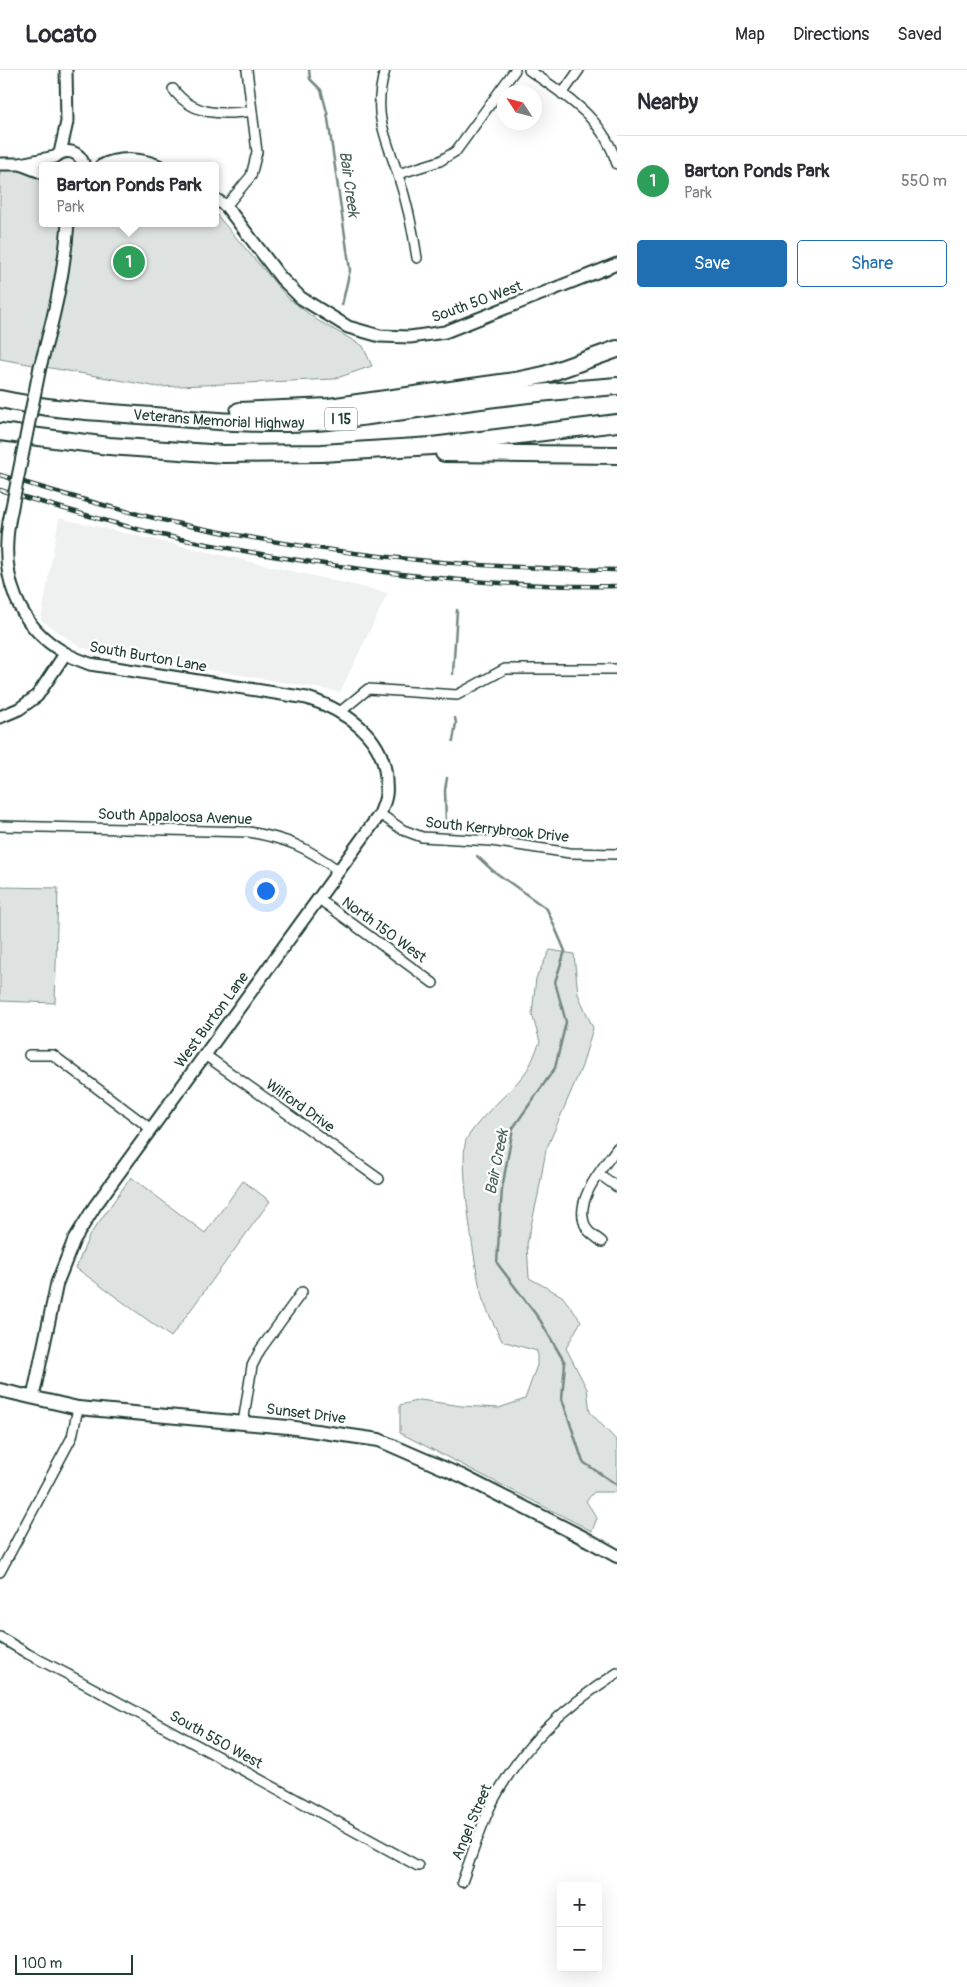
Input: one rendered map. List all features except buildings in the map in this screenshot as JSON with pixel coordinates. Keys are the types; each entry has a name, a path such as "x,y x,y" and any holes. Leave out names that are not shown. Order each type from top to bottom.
{"highway":[{"path":"64,408 256,411 329,407 544,375 617,349"},
{"name":"Veterans Memorial Highway","path":"0,399 64,408 200,421 326,421 504,397 617,386"},
{"name":"I 15","path":"0,432 109,446 214,454 322,453 432,446 617,423"},
{"path":"322,453 617,455"}],"main road":[{"name":"Sunset Drive","path":"0,1390 78,1408 288,1427 379,1440 462,1476 617,1556"}],"street":[{"path":"56,158 67,122 66,70"},
{"path":"226,206 251,176 257,152 247,70"},
{"path":"386,70 380,92 380,116 386,143 398,174 412,225 417,258"},
{"path":"398,174 440,161 456,151 516,70"},
{"path":"529,70 583,109 602,130 616,160"},
{"path":"562,94 579,70"},
{"path":"173,89 181,100 200,110 231,114 252,111"},
{"path":"67,122 80,158"},
{"path":"0,164 20,164 56,158 65,151 93,162"},
{"path":"110,162 117,160 151,162"},
{"path":"20,164 39,171"},
{"name":"South 50 West","path":"219,202 226,206 281,278 301,298 348,327 380,336 410,337 445,332 617,264"},
{"name":"South Burton Lane","path":"68,227 64,267 54,319 40,367 5,538 4,561 7,580 18,607 34,628 65,654 90,664 307,698"},
{"path":"0,717 19,709 37,696 65,654"},
{"path":"340,712 368,689 456,695 505,669 617,670"},
{"name":"West Burton Lane","path":"33,1397 57,1284 74,1240 95,1206 380,814 387,794 386,767 379,749 364,732 340,712 325,704 307,698"},
{"name":"South Kerrybrook Drive","path":"380,814 403,830 422,837 491,841 570,853 617,854"},
{"name":"South Appaloosa Avenue","path":"0,826 249,832 277,837 308,849 339,871"},
{"name":"North 150 West","path":"318,899 433,983"},
{"path":"29,1055 53,1055 151,1129"},
{"name":"Wilford Drive","path":"205,1055 380,1179"},
{"path":"602,1242 587,1230 584,1216 585,1201 589,1187 617,1148"},
{"path":"599,1174 617,1187"},
{"path":"243,1423 252,1366 260,1350 302,1292"},
{"path":"0,1572 72,1437 78,1408"},
{"name":"South 550 West","path":"0,1637 418,1866"},
{"name":"Angel Street","path":"462,1882 492,1804 520,1758 558,1715 582,1696 617,1673"}],"shaded area":[{"path":"39,166 39,227 219,227 219,218 288,298 317,320 363,346 372,366 334,379 158,387 0,359 0,170"},
{"path":"59,518 388,593 340,692 82,648 41,620"},
{"path":"0,887 58,888 55,1003 0,1001"},
{"path":"550,950 574,954 578,994 593,1028 582,1066 546,1150 527,1244 529,1278 562,1296 581,1321 566,1348 587,1389 590,1412 617,1441 617,1492 594,1492 586,1501 597,1518 592,1531 400,1433 400,1405 420,1400 462,1406 499,1408 525,1399 537,1365 537,1351 502,1341 483,1300 476,1268 464,1167 467,1138 473,1129 518,1081 527,1069 540,1042 532,1014 536,978"},
{"path":"131,1177 205,1233 243,1181 270,1201 171,1337 76,1268 89,1236"}],"waterway":[{"name":"Bair Creek","path":"309,70 310,79 321,90 327,112 350,270 342,305"},
{"name":"Bair Creek","path":"453,674 457,610"},
{"name":"Bair Creek","path":"453,741 455,718"},
{"name":"Bair Creek","path":"446,824 445,790 447,778"},
{"name":"Bair Creek","path":"477,856 492,870 547,909 565,951 555,982 566,1022 555,1068 513,1128 502,1189 497,1263 540,1320 565,1363 562,1399 583,1462 617,1485"}],"railway":[{"path":"0,475 142,515 190,526 296,545 456,563 509,567 617,570"},
{"path":"0,490 145,531 279,557 447,579 532,585 617,586"}],"place":[{"name":"Barton Ponds Park","path":"129,262"}]}
